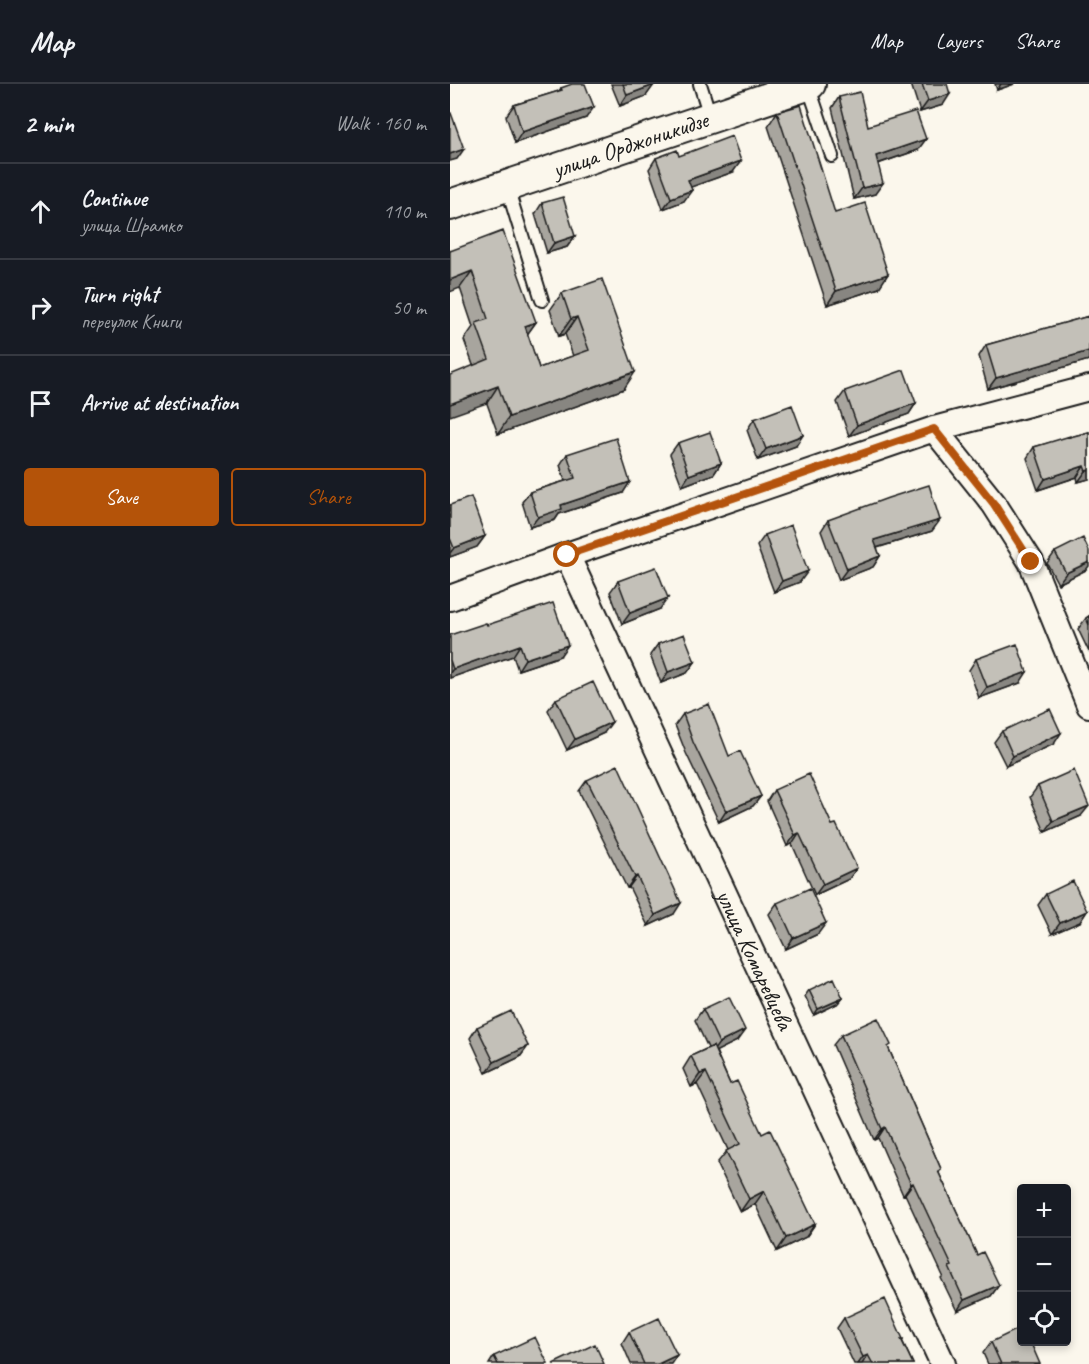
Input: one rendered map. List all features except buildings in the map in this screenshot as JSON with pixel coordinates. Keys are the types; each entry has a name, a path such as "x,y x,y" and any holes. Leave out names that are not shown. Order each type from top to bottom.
{"street":[{"name":"улица Орджоникидзе","path":"450,205 809,84"},
{"path":"450,598 567,555 934,429 1089,388"},
{"path":"934,429 994,504 1031,562 1089,705"},
{"name":"улица Комаревцева","path":"567,555 943,1364"}],"lane":[{"path":"700,84 711,117"},
{"path":"809,84 832,156"},
{"path":"507,186 542,300"}],"route":[{"path":"567,555 934,429 994,504 1031,562"}]}
